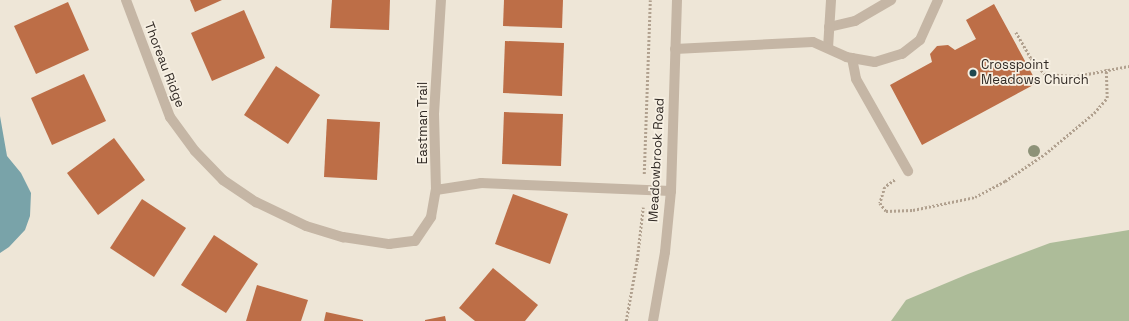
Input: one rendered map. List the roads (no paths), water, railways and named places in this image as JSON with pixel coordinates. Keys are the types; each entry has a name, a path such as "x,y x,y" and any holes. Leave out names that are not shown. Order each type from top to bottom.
{"street":[{"name":"Thoreau Ridge","path":"126,0 170,117 195,151 223,180 256,202 306,226 343,237 389,244 415,241"},
{"name":"Eastman Trail","path":"415,241 431,217 436,190 434,114 441,0"},
{"name":"Meadowbrook Road","path":"653,321 665,252 671,191 677,0"},
{"path":"828,48 831,0"},
{"path":"829,27 855,21 891,0"},
{"path":"675,49 814,42 852,58 875,62 902,54 920,40 938,0"},
{"path":"852,58 856,79 908,172"},
{"path":"436,190 481,183 671,191"}],"water":[{"path":"0,116 7,156 21,173 31,193 30,216 25,230 9,247 0,253"}],"place":[{"name":"Crosspoint Meadows Church","path":"973,73"}]}
